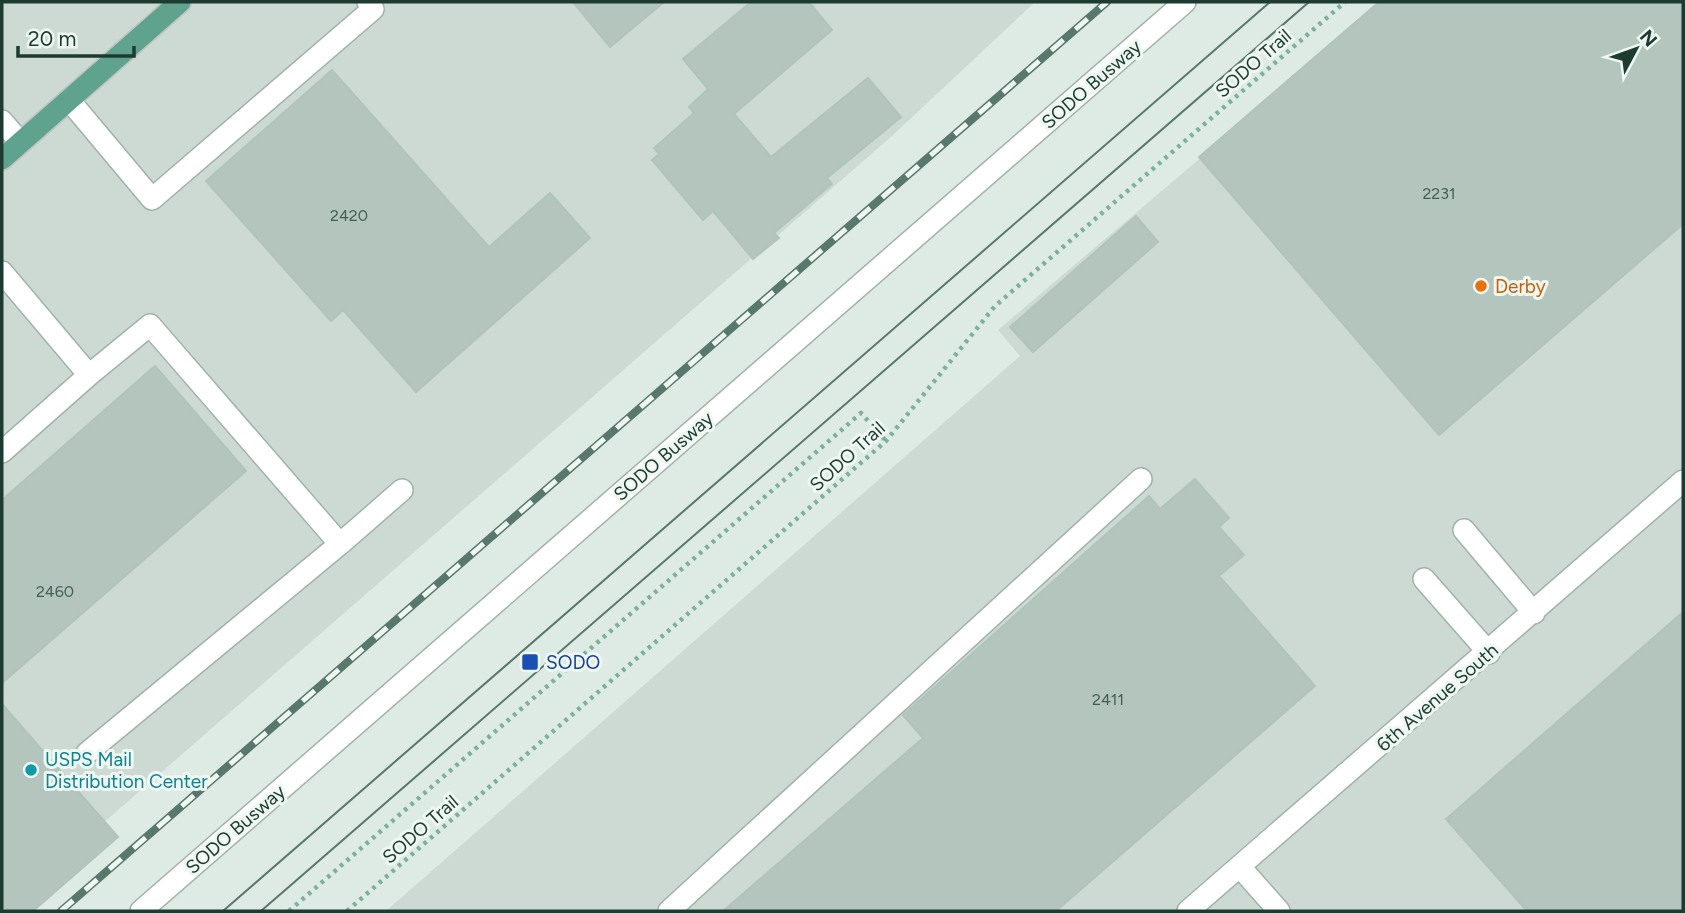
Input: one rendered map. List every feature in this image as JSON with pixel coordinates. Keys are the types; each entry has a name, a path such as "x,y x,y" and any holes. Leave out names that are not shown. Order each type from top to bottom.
{"main road":[{"path":"2,159 180,2"}],"street":[{"path":"69,100 152,199 373,9 368,2"},
{"name":"SODO Busway","path":"141,911 1185,2"},
{"path":"2,121 20,142"},
{"path":"2,272 89,375"},
{"path":"2,452 150,325 340,544"},
{"path":"671,911 1141,479"},
{"name":"6th Avenue South","path":"1188,911 1489,653 1683,481"},
{"path":"87,752 402,490"},
{"path":"1464,530 1534,613"},
{"path":"1424,579 1489,653"},
{"path":"1240,867 1279,911"}],"path":[{"name":"SODO Trail","path":"347,911 886,441 995,306 1345,2"},
{"path":"289,911 861,413 886,441"}],"shaded area":[{"path":"2,2 1035,2 892,136 2,911"},
{"path":"1384,2 1683,2 1683,911 386,911 1020,356 998,330"}],"building":[{"path":"573,2 664,2 610,47"},
{"path":"751,2 809,2 832,30 734,114 771,157 868,78 901,117 827,178 832,184 774,233 779,238 753,259 713,211 703,220 652,160 659,154 654,148 694,113 689,107 708,89 683,59"},
{"path":"1379,2 1683,2 1683,224 1439,435 1199,157"},
{"path":"332,70 489,247 550,193 590,238 416,392 343,310 331,321 206,181"},
{"path":"1136,216 1158,242 1033,352 1010,327"},
{"path":"155,366 246,471 2,683 2,500"},
{"path":"1195,479 1229,518 1219,527 1244,555 1219,576 1315,686 1056,911 723,911 923,738 903,715 1149,496 1160,509"},
{"path":"1683,612 1683,911 1527,911 1446,819"},
{"name":"USPS Mail Distribution Center","path":"2,704 118,837 33,911 2,911"}],"tram line":[{"path":"223,911 1270,2"},
{"path":"261,911 1309,2"}],"railway":[{"path":"61,911 1107,2"}],"place":[{"name":"Derby","path":"1481,286"},
{"name":"SODO","path":"530,662"},
{"name":"USPS Mail Distribution Center","path":"31,770"}]}
